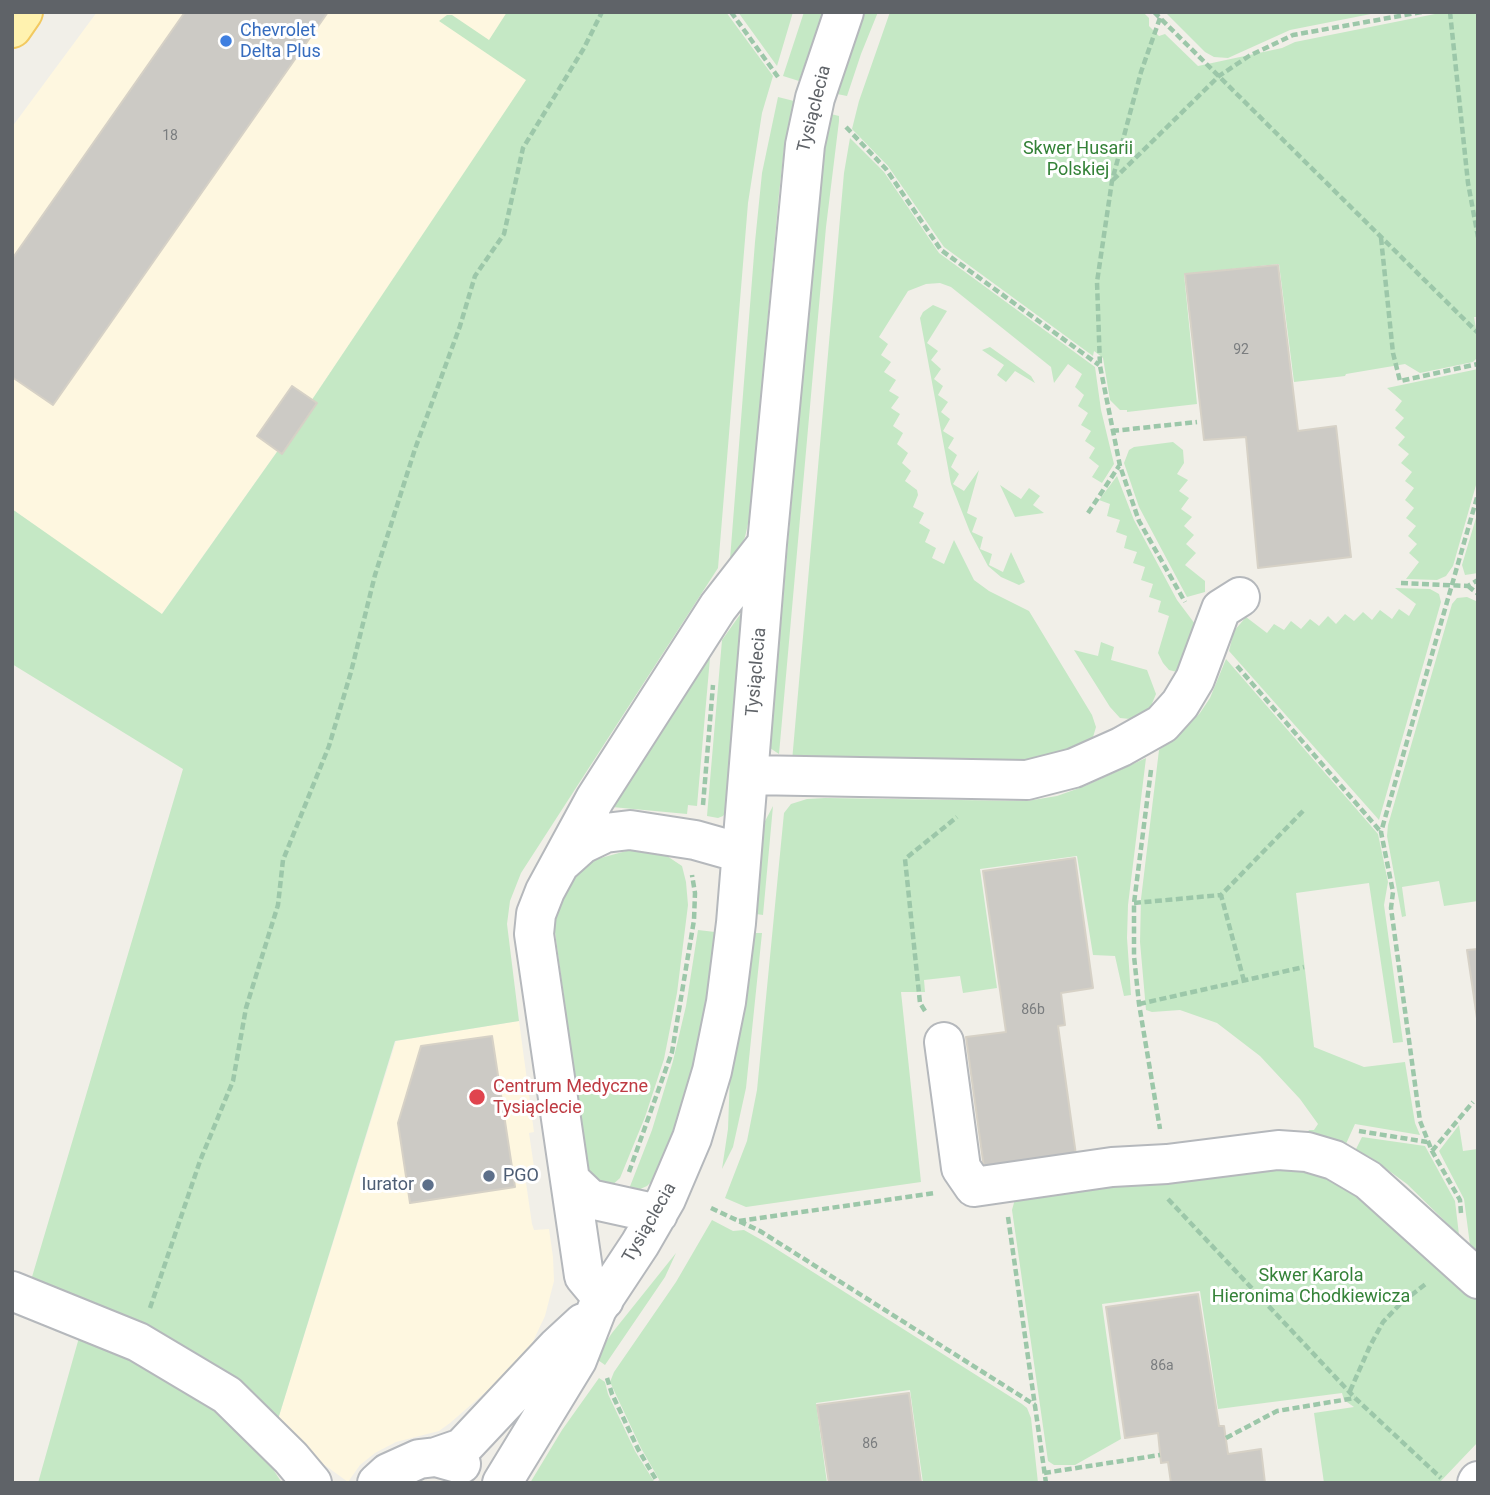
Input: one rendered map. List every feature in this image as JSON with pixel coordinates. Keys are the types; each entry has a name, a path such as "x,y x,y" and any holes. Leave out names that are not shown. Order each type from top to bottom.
{"main road":[{"path":"12,28 23,12"}],"street":[{"name":"Tysiąclecia","path":"502,1483 577,1360 601,1305 658,1214 692,1138 712,1071 726,1002 736,923 805,145 815,97 844,12"},
{"path":"601,1305 584,1276 534,934 536,914 595,799 710,619 768,544"},
{"path":"749,775 1027,780 1074,768 1121,747 1162,724 1180,704 1195,679 1220,609 1240,597"},
{"path":"561,863 582,844 605,833 630,830 695,839 741,853"},
{"path":"944,1042 961,1168 988,1185 1135,1165 1167,1164 1278,1150 1307,1152 1334,1160 1368,1180 1467,1269"},
{"path":"570,1180 590,1199 658,1214"},
{"path":"12,1291 138,1342 227,1395 291,1458 312,1483"},
{"name":"Tysiąclecia","path":"377,1483 402,1465 463,1448 557,1347 601,1305"},
{"path":"436,1457 469,1467 488,1483"}],"path":[{"path":"138,1342 200,1161 233,1081 246,1008 278,905 283,860 329,746 351,672 374,575 475,276 504,234 523,148 584,48 602,12"},
{"path":"731,12 778,77"},
{"path":"1154,12 1478,334"},
{"path":"1112,181 1219,76 1249,56 1293,35 1422,12"},
{"path":"1450,12 1468,183 1478,237"},
{"path":"1160,18 1141,72 1112,181 1097,282 1100,366 1120,466 1139,521 1168,575 1211,636 1381,832"},
{"path":"845,126 886,169 941,250 1100,366"},
{"path":"1468,183 1478,182"},
{"path":"1381,238 1393,353 1400,381 1478,365"},
{"path":"1112,431 1197,422"},
{"path":"1088,513 1120,466"},
{"path":"1350,1391 1383,1322 1401,1303 1467,1269 1468,1250 1464,1246 1460,1200 1427,1142 1420,1121 1391,908 1394,891 1381,832 1478,494"},
{"path":"1401,583 1468,586 1478,580"},
{"path":"1468,586 1478,594"},
{"path":"698,815 703,807 714,677"},
{"path":"1152,762 1134,903 1134,956 1139,1004 1161,1134"},
{"path":"1134,903 1221,895 1303,811"},
{"path":"944,1042 920,1003 905,859 963,812"},
{"path":"626,1180 672,1052 694,920 695,893 692,873"},
{"path":"1221,895 1244,981"},
{"path":"1139,1004 1304,967"},
{"path":"1432,1151 1473,1102"},
{"path":"1356,1136 1359,1131 1427,1142"},
{"path":"1135,1165 1356,1398 1447,1483"},
{"path":"738,1221 988,1185 1035,1405 1046,1483"},
{"path":"711,1208 771,1239 1035,1405"},
{"path":"607,1375 611,1394 638,1450 659,1483"},
{"path":"1226,1438 1277,1411 1356,1398"},
{"path":"1044,1473 1160,1455"}],"shaded area":[{"path":"97,12 573,12 279,449 161,615 12,509 12,127"},
{"path":"519,1021 534,1132 529,1133 534,1167 524,1169 532,1224 534,1230 549,1229 553,1257 554,1281 545,1316 528,1352 518,1364 450,1423 439,1431 396,1442 375,1453 360,1465 348,1482 275,1429 396,1041"}],"green space":[{"path":"507,12 726,12 773,76 762,113 748,203 718,568 521,873 510,901 507,924 519,1021 395,1041 275,1429 29,1287 183,769 12,664 12,509 162,614 279,449 526,80 439,21 452,15 489,40"},
{"path":"738,12 793,12 777,66"},
{"path":"804,12 823,12 799,81 783,76"},
{"path":"865,12 878,12 847,96 837,94"},
{"name":"Skwer Husarii Polskiej","path":"890,12 1143,12 1149,18 1149,26 1159,36 1165,34 1198,66 1282,48 1295,42 1445,12 1478,12 1478,317 1474,317 1478,340 1477,358 1473,362 1420,373 1405,364 1345,376 1294,382 1279,264 1184,274 1197,404 1127,412 1120,410 1110,400 1103,358 1094,351 1093,356 944,247 888,166 852,129"},
{"path":"1165,12 1381,12 1290,30 1228,58 1214,57 1205,52"},
{"path":"778,97 794,101 784,149 779,194 750,515 745,537 729,572 762,173"},
{"path":"831,114 839,116 839,121 826,227 779,754 770,748 822,153"},
{"path":"850,138 884,172 939,253 1095,367 1101,410 1114,464 1102,483 1092,477 1099,466 1089,458 1095,448 1085,441 1091,431 1081,425 1088,413 1078,406 1084,395 1075,387 1082,374 1068,364 1054,383 1051,367 951,287 940,283 926,284 908,291 879,337 888,344 881,355 891,362 884,372 896,380 889,391 899,397 891,408 900,414 893,426 903,433 897,444 908,453 902,463 911,471 905,481 917,490 918,495 913,507 924,513 919,523 930,530 925,542 936,548 932,558 944,564 954,540 974,580 989,591 1029,611 1092,715 1096,727 1091,744 1049,761 792,761 844,173"},
{"path":"933,305 947,311 927,343 938,351 931,360 941,369 934,379 943,386 938,395 948,402 941,412 950,419 943,431 954,438 948,448 957,455 951,467 959,474 953,484 964,491 979,470 967,513 977,518 972,532 983,537 980,549 992,554 989,565 1003,572 1011,552 1025,582 1019,585 1001,577 988,566 970,532 951,484 920,318 923,312"},
{"path":"990,347 1031,376 1035,383 1015,371 1006,382 997,375 1004,365 982,350"},
{"path":"1478,369 1478,478 1453,566 1446,576 1437,580 1406,579 1419,562 1409,553 1417,544 1408,536 1416,526 1406,518 1414,508 1405,500 1414,488 1405,481 1412,472 1401,463 1409,454 1398,445 1405,437 1395,428 1404,418 1395,410 1402,401 1387,388"},
{"path":"1173,442 1183,450 1184,463 1177,474 1188,480 1179,491 1189,498 1181,509 1192,517 1184,526 1194,535 1186,544 1196,553 1185,565 1205,581 1205,592 1187,597 1139,507 1124,463 1129,450 1134,447"},
{"path":"1117,476 1134,520 1177,600 1198,628 1177,672 1169,670 1158,653 1169,616 1158,612 1161,601 1149,597 1153,584 1141,580 1145,567 1133,563 1137,552 1124,548 1127,536 1116,532 1120,520 1107,516 1110,504 1099,500"},
{"path":"1000,485 1021,499 1029,488 1040,496 1033,505 1044,513 1015,517"},
{"path":"1478,511 1478,573 1465,575 1462,565"},
{"path":"1395,588 1430,589 1439,594 1441,602 1379,820 1229,651 1234,631 1246,617 1267,633 1274,624 1284,630 1291,621 1301,629 1310,619 1319,626 1328,616 1336,624 1345,614 1354,621 1363,612 1372,620 1380,610 1392,619 1399,609 1409,616 1416,604"},
{"path":"1467,597 1478,602 1478,901 1444,906 1439,881 1402,887 1406,916 1402,917 1387,836 1388,825 1452,604 1457,598"},
{"path":"744,609 726,812 718,818 707,816 722,640"},
{"path":"712,635 697,806 688,805 687,814 612,807"},
{"path":"1101,642 1114,647 1111,660 1147,670 1156,694 1149,711 1141,717 1120,718 1110,707 1074,650 1098,656"},
{"path":"1226,659 1378,834 1388,882 1384,905 1403,1042 1393,1043 1369,883 1296,893 1314,1047 1364,1067 1405,1062 1415,1123 1420,1135 1355,1124 1345,1146 1307,1133 1314,1130 1318,1124 1300,1099 1260,1056 1217,1023 1180,1010 1146,1010 1140,942 1141,899 1159,750 1178,736 1200,713 1210,698"},
{"path":"1146,758 1128,905 1131,995 1124,996 1115,956 1093,955 1077,856 980,869 997,988 963,993 960,976 924,980 925,992 901,992 921,1182 746,1207 725,1198 747,1141 757,1090 784,813 791,804 807,799 825,798 1027,801 1057,796 1085,786"},
{"path":"773,806 763,915 756,914 763,825"},
{"path":"630,850 667,856 682,866 688,905 677,993 664,1059 645,1117 620,1178 609,1188 592,1177 587,1166 554,925 556,910 571,880 583,868 597,859"},
{"path":"698,930 715,932 704,1016 692,1069 678,1121 654,1179 638,1190 629,1189 652,1130 673,1061 686,1006"},
{"path":"754,933 762,933 746,1088 733,1147 722,1169 728,1129 730,1074 748,991"},
{"path":"1459,1125 1463,1151 1478,1149 1478,1252 1470,1245 1464,1199 1439,1151"},
{"path":"1362,1137 1425,1146 1455,1201 1459,1235 1407,1184 1370,1157 1355,1151"},
{"name":"Skwer Karola Hieronima Chodkiewicza","path":"1199,1168 1331,1168 1478,1291 1478,1442 1439,1483 1324,1483 1314,1413 1354,1407 1344,1400 1342,1393 1218,1409 1200,1291 1102,1304 1121,1439 1075,1465 1054,1465 1048,1461 1012,1210 1015,1199"},
{"path":"712,1220 733,1231 744,1230 767,1243 1027,1408 1031,1418 1038,1483 923,1483 910,1390 816,1403 827,1483 661,1483 610,1382 614,1372 676,1282"},
{"path":"676,1253 665,1277 605,1365 595,1358 612,1333"},
{"path":"82,1327 237,1413 282,1483 38,1483"},
{"path":"599,1378 605,1382 635,1451 655,1483 530,1483 562,1430"}],"building":[{"path":"185,12 328,12 53,405 12,377 12,259"},
{"path":"1278,265 1298,431 1336,426 1351,557 1258,568 1246,437 1204,440 1185,274"},
{"path":"292,386 317,403 282,454 257,436"},
{"path":"1075,858 1093,988 1061,993 1065,1025 1058,1026 1076,1155 984,1168 966,1037 1006,1032 983,871"},
{"path":"1478,949 1478,1025 1467,950"},
{"path":"492,1036 515,1187 410,1203 398,1123 421,1046"},
{"path":"1198,1294 1219,1426 1224,1426 1228,1454 1261,1449 1265,1483 1171,1483 1168,1462 1161,1463 1158,1433 1125,1438 1106,1307"},
{"path":"909,1393 921,1483 829,1483 817,1405"}],"place":[{"name":"Chevrolet Delta Plus","path":"226,41"},
{"name":"Centrum Medyczne Tysiąclecie","path":"477,1097"},
{"name":"PGO","path":"489,1176"},
{"name":"Iurator","path":"428,1185"}]}
